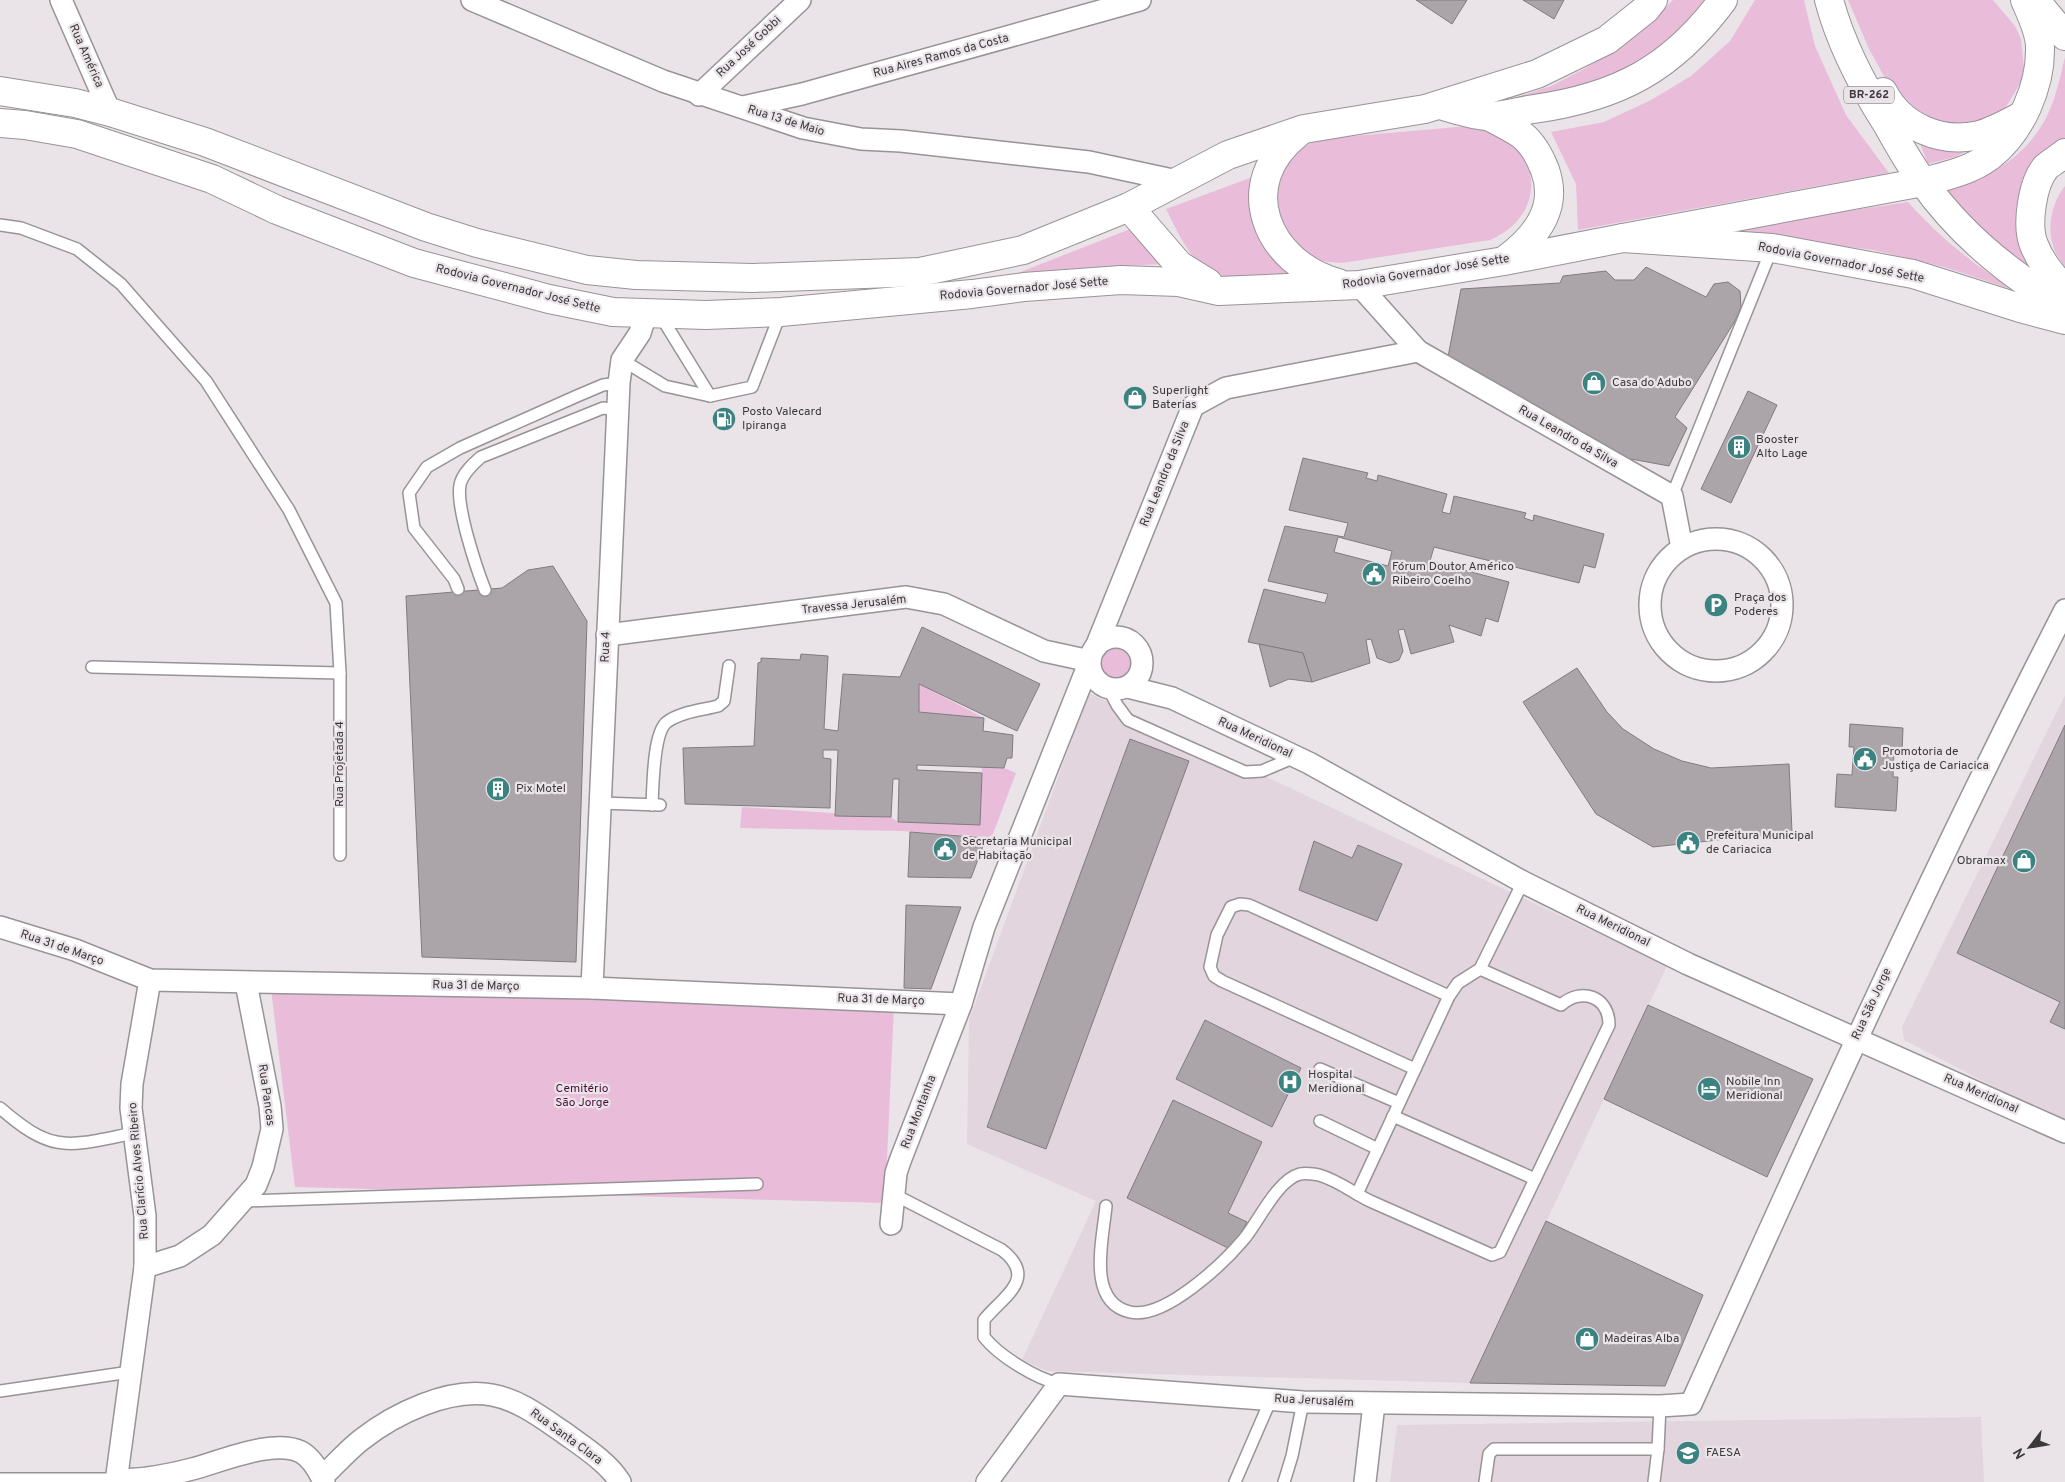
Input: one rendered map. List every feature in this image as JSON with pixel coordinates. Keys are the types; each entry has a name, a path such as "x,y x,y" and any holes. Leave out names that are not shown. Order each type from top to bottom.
{"main road":[{"path":"653,314 662,293 672,286 753,278 929,270 1023,250 1129,206 1228,155 1304,129 1440,106 1537,74 1607,40 1646,9 1653,0"},
{"path":"1488,116 1560,105 1608,91 1636,80 1676,53 1723,0"},
{"name":"BR-262","path":"1829,0 1836,23 1860,81 1923,182 1962,230 1998,262 2034,289 2065,307"},
{"path":"1835,0 1886,98 1906,120 1929,134 1958,137 1978,135 1996,129 2025,114"},
{"path":"1623,238 1923,182 1965,171 1991,156 2025,114 2036,79 2040,46 2032,17 2024,0"},
{"path":"2036,0 2065,36"},
{"path":"0,91 75,103 205,142 385,214 476,243 587,270 636,275 753,278"},
{"path":"1440,106 1488,116 1523,136 1533,146 1542,162 1549,182 1550,202 1543,222 1521,248 1504,261"},
{"name":"Rodovia Governador José Sette","path":"0,123 25,125 77,134 212,179 277,210 414,263 549,299 613,312 706,315 781,312 972,294 1024,287 1122,280 1179,282 1219,291 1359,285 1504,261 1623,238 1772,248 1913,274 2020,308 2065,320"},
{"path":"1304,129 1284,144 1267,170 1263,187 1265,216 1274,236 1288,255 1300,266 1318,277 1338,283 1359,285"},
{"path":"2065,153 2046,168 2033,192 2031,229 2033,244 2044,265 2065,290"},
{"path":"1129,206 1179,265 1219,291"}],"street":[{"name":"Rua América","path":"61,0 110,112"},
{"name":"Rua 13 de Maio","path":"472,0 699,95 803,128 833,135 1089,162 1177,181"},
{"name":"Rua José Gobbi","path":"699,95 800,0"},
{"name":"Rua Aires Ramos da Costa","path":"740,108 802,94 1140,0"},
{"name":"Rua Leandro da Silva","path":"1359,285 1418,351 1672,496"},
{"name":"Rua 4","path":"592,988 619,383 622,360 653,314"},
{"name":"Rua Leandro da Silva","path":"961,1004 984,927 1112,603 1193,406 1226,388 1418,351"},
{"path":"1672,496 1682,548"},
{"path":"1708,539 1728,540 1748,547 1764,559 1775,576 1782,597 1781,617 1774,637 1766,648 1744,665 1725,671 1705,670 1690,666 1668,650 1656,633 1651,613 1651,592 1658,573 1671,556 1682,548 1708,539"},
{"name":"Travessa Jerusalém","path":"607,635 906,597 944,604 1044,651 1093,654"},
{"path":"1112,603 1122,632 1137,649 1172,698"},
{"name":"Rua São Jorge","path":"1691,1404 1856,1038 1998,742 2065,610"},
{"path":"1118,687 1134,682 1142,669 1137,649 1128,640 1114,637 1107,639 1093,654 1094,676 1118,687 1172,698"},
{"name":"Rua Meridional","path":"1172,698 1294,756 1523,882 1730,983 2065,1132"},
{"name":"Rua 31 de Março","path":"0,927 75,950 150,980 592,988 961,1004"},
{"name":"Rua Clarício Alves Ribeiro","path":"116,1481 145,1267 145,1216 134,1133 132,1084 150,980"},
{"name":"Rua Pancas","path":"145,1267 180,1256 212,1235 256,1185 264,1166 272,1129 270,1106 246,983"},
{"name":"Rua Montanha","path":"890,1224 895,1195 896,1173 961,1004"},
{"path":"987,1482 1059,1384"},
{"name":"Rua Jerusalém","path":"1059,1384 1304,1402 1660,1406 1691,1404"},
{"name":"Rua Santa Clara","path":"323,1480 361,1440 382,1426 427,1404 475,1394 493,1395 534,1411 589,1451 620,1482"},
{"path":"1365,1482 1374,1404"},
{"path":"116,1481 178,1473 249,1452 285,1449 299,1451 308,1457 323,1480"}],"lane":[{"name":"Rua Projetada 4","path":"0,225 21,228 78,249 121,284 206,381 289,510 336,603 340,673 340,855"},
{"path":"1672,496 1772,248"},
{"path":"622,360 665,386 710,396 752,387 781,312"},
{"path":"653,314 710,396"},
{"path":"458,590 454,579 414,528 409,493 427,467 460,448 577,396 603,386 619,383"},
{"path":"485,590 461,506 460,484 468,470 480,457 602,408 618,410"},
{"path":"600,803 656,805 658,734 666,722 718,706 724,702 729,666"},
{"path":"92,667 340,673"},
{"path":"1118,687 1116,705 1128,720 1245,772 1262,771 1294,756"},
{"path":"1357,1194 1449,996 1458,983 1480,969 1523,882"},
{"path":"1415,1070 1214,976 1210,967 1217,935 1231,907 1240,904 1249,905 1449,996"},
{"path":"1106,1206 1100,1278 1106,1296 1120,1310 1139,1314 1172,1302 1204,1279 1244,1238 1282,1185 1301,1174 1319,1176 1492,1255 1500,1252 1610,1025 1609,1013 1604,1004 1585,995 1575,996 1561,1005 1480,969"},
{"path":"1320,1068 1399,1103"},
{"path":"0,1108 32,1134 49,1142 67,1144 134,1133"},
{"path":"1393,1116 1535,1179"},
{"path":"1320,1121 1378,1149"},
{"path":"243,1201 757,1184"},
{"path":"895,1195 1002,1250 1011,1257 1019,1274 1016,1284 1010,1294 984,1320 984,1337 996,1349 1044,1380 1059,1384"},
{"path":"0,1391 130,1372"},
{"path":"1235,1482 1271,1399"},
{"path":"1284,1482 1304,1402"},
{"path":"1654,1482 1660,1406"},
{"path":"1485,1482 1489,1454 1494,1448 1658,1450"},
{"path":"0,1479 116,1481"}],"shaded area":[{"name":"Hospital Meridional","path":"1089,693 1667,966 1470,1383 1047,1371 1022,1360 1096,1201 967,1144 969,1020"},
{"name":"Obramax","path":"2065,695 2065,1120 2039,1110 1904,1040 1902,1027"},
{"name":"FAESA","path":"1981,1417 1984,1482 1390,1482 1397,1425"}],"green space":[{"path":"1673,0 1710,0 1662,51 1607,84 1496,104 1551,86 1584,69 1640,33"},
{"path":"1755,0 1804,0 1815,46 1846,115 1889,173 1578,230 1576,184 1551,132 1604,122 1651,100 1691,76 1730,41"},
{"path":"1848,0 1993,0 2015,26 2021,39 2024,68 2021,82 2006,107 1983,124 1940,127 1904,104 1885,78 1869,49"},
{"path":"2065,57 2065,141 2022,247 2029,269 2000,250 1936,189 1970,181 1986,174 2015,157 2027,145 2047,116 2058,87"},
{"path":"1469,126 1478,127 1493,133 1518,148 1529,169 1531,192 1524,212 1510,228 1500,235 1490,240 1342,263 1316,259 1309,255 1294,242 1284,226 1278,210 1277,193 1281,177 1289,162 1302,149 1319,139"},
{"path":"1919,141 1942,151 1967,151 1955,157 1928,164"},
{"path":"1258,175 1299,279 1240,279 1207,270 1201,266 1189,251 1166,209"},
{"path":"2065,186 2065,266 2058,257 2054,247 2050,226 2054,205"},
{"path":"1908,202 1958,250 2014,290 1944,267 1873,250 1733,232 1820,215"},
{"path":"1133,228 1164,264 1101,267 992,283"},
{"path":"1117,639 1126,641 1137,650 1142,664 1140,673 1131,684 1117,689 1108,687 1097,678 1092,664 1094,655 1103,644"},
{"path":"919,684 984,718 919,712"},
{"path":"982,767 1004,768 1016,773 993,834 989,837 901,831 740,828 742,807 891,817 898,822 980,825"},
{"name":"Cemitério São Jorge","path":"271,989 894,1006 885,1203 295,1187"}],"building":[{"path":"1416,0 1467,0 1452,24"},
{"path":"1523,0 1564,0 1554,19"},
{"name":"Casa do Adubo","path":"1646,267 1706,297 1714,284 1728,282 1740,291 1741,307 1735,321 1675,417 1687,428 1669,466 1631,459 1628,462 1609,453 1599,441 1533,408 1448,357 1461,289 1560,283 1563,276 1606,271 1615,280 1634,280"},
{"name":"Booster Alto Lage","path":"1748,391 1777,405 1731,503 1701,489"},
{"name":"Fórum Doutor Américo Ribeiro Coelho","path":"1303,458 1368,473 1366,478 1377,481 1378,475 1447,494 1442,512 1450,514 1454,496 1526,513 1524,518 1533,521 1534,515 1604,534 1595,568 1584,565 1579,583 1434,547 1430,561 1509,582 1498,622 1486,618 1481,636 1449,625 1454,642 1411,654 1404,629 1398,630 1403,651 1399,660 1390,663 1377,658 1371,639 1366,640 1370,663 1312,682 1303,653 1248,642 1264,589 1325,603 1328,594 1268,581 1285,526 1344,537 1348,523 1289,510","holes":["1338,537 1392,551 1388,566 1334,552"]},
{"name":"Pix Motel","path":"553,566 587,621 576,962 422,957 406,596 502,588 528,570"},
{"path":"922,627 1040,684 1017,731 919,684 919,712 984,718 983,731 1013,735 1012,758 1007,758 1004,768 917,765 917,770 982,773 980,825 898,822 899,779 893,779 891,817 835,816 838,750 823,750 823,758 831,759 830,808 685,804 683,748 754,746 758,663 761,662 761,658 800,660 801,654 828,656 824,729 838,731 843,674 900,677"},
{"path":"1259,644 1303,653 1312,682 1289,679 1270,687"},
{"path":"1577,668 1607,712 1623,729 1654,749 1682,761 1711,768 1789,764 1792,832 1653,847 1596,814 1523,702"},
{"path":"1850,724 1903,728 1902,752 1894,752 1893,777 1898,777 1896,811 1835,807 1837,774 1852,775 1854,747 1849,747"},
{"path":"2065,725 2065,1029 2050,1022 2060,1002 1957,953"},
{"path":"1130,739 1189,761 1046,1149 987,1127"},
{"name":"Secretaria Municipal de Habitação","path":"910,832 986,838 971,878 908,877"},
{"path":"1314,841 1352,858 1358,845 1402,864 1377,921 1299,890"},
{"path":"906,905 961,907 931,989 904,988"},
{"name":"Nobile Inn Meridional","path":"1648,1005 1813,1079 1767,1177 1604,1099"},
{"path":"1205,1020 1301,1068 1272,1127 1176,1079"},
{"path":"1173,1100 1262,1142 1228,1213 1247,1222 1232,1250 1127,1198"},
{"name":"Madeiras Alba","path":"1546,1221 1703,1295 1665,1386 1470,1383"}],"place":[{"name":"Casa do Adubo","path":"1594,383"},
{"name":"Superlight Baterias","path":"1135,398"},
{"name":"Posto Valecard Ipiranga","path":"724,419"},
{"name":"Booster Alto Lage","path":"1739,447"},
{"name":"Fórum Doutor Américo Ribeiro Coelho","path":"1374,574"},
{"name":"Praça dos Poderes","path":"1716,605"},
{"name":"Promotoria de Justiça de Cariacica","path":"1865,759"},
{"name":"Pix Motel","path":"498,789"},
{"name":"Prefeitura Municipal de Cariacica","path":"1688,843"},
{"name":"Secretaria Municipal de Habitação","path":"945,849"},
{"name":"Obramax","path":"2024,861"},
{"name":"Hospital Meridional","path":"1290,1082"},
{"name":"Nobile Inn Meridional","path":"1709,1089"},
{"name":"Madeiras Alba","path":"1587,1339"},
{"name":"FAESA","path":"1688,1453"}]}
